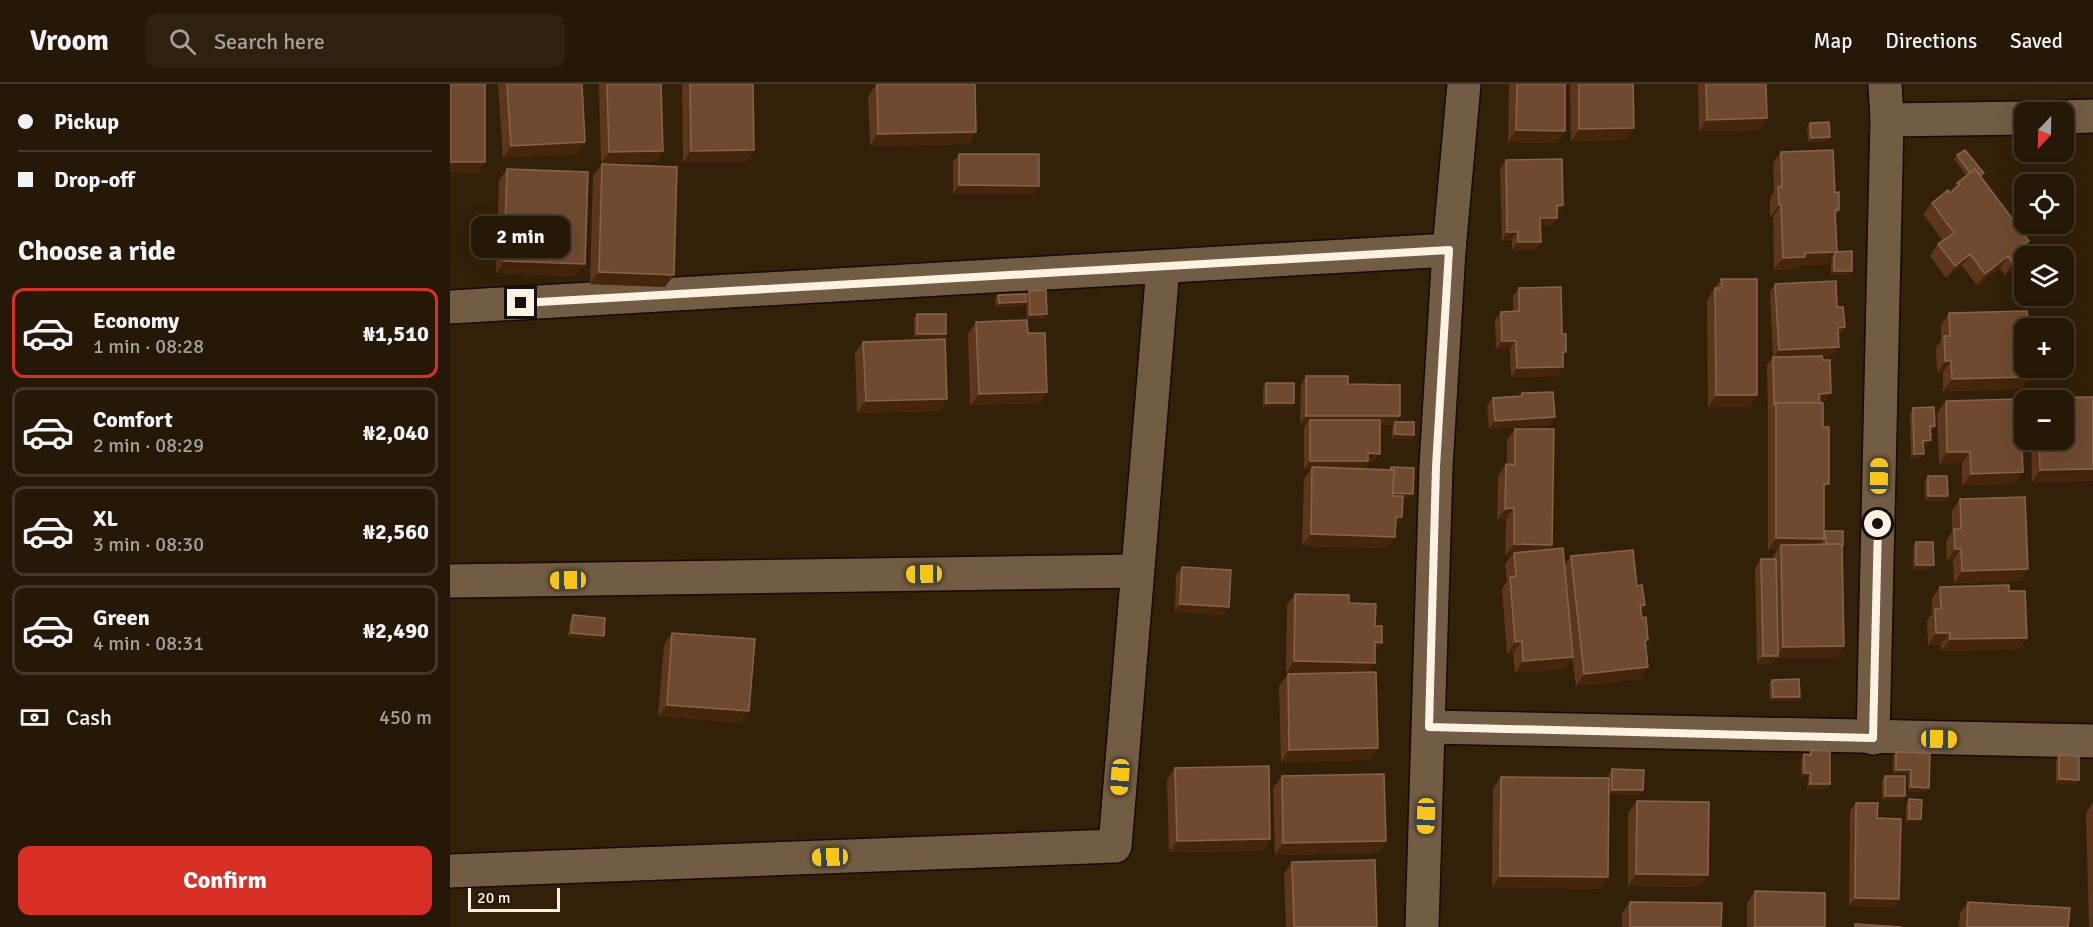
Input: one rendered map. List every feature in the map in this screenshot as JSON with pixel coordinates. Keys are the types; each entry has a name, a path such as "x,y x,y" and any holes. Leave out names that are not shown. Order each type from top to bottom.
{"street":[{"path":"1422,927 1436,467 1449,250 1464,84"},
{"path":"1873,738 1886,84"},
{"path":"2074,117 2093,116"},
{"path":"1887,120 2014,118"},
{"path":"450,307 1449,250"},
{"path":"450,871 1115,846 1162,267"},
{"path":"450,581 1137,571"},
{"path":"1429,727 2093,741"}],"building":[{"path":"450,84 485,84 485,162 450,162"},
{"path":"507,84 582,84 585,142 511,146"},
{"path":"607,84 661,84 663,151 609,152"},
{"path":"690,84 753,84 754,150 691,151"},
{"path":"877,84 975,84 976,132 878,134"},
{"path":"1517,84 1565,84 1565,131 1516,130"},
{"path":"1579,84 1633,84 1634,128 1579,129"},
{"path":"1706,84 1766,84 1767,118 1707,120"},
{"path":"1829,122 1830,137 1811,138 1810,123"},
{"path":"1833,150 1835,193 1839,192 1839,210 1835,210 1837,252 1805,253 1805,257 1783,258 1778,187 1782,186 1781,152"},
{"path":"1965,150 1984,173 1980,176 1975,169 1970,173 1957,155"},
{"path":"959,154 1039,154 1039,186 959,185"},
{"path":"1562,159 1563,205 1557,206 1557,218 1540,218 1541,242 1518,242 1518,232 1507,232 1506,160"},
{"path":"602,164 677,167 674,275 599,272"},
{"path":"507,169 588,172 585,264 504,261"},
{"path":"1975,169 2014,221 2014,234 2024,234 2029,241 2024,244 2026,246 2014,246 2014,262 2008,256 1985,274 1970,254 1955,266 1938,244 1954,233 1932,203 1948,190 1950,193 1960,185 1957,183"},
{"path":"1852,251 1852,271 1834,271 1836,252"},
{"path":"1721,279 1757,279 1757,395 1716,395 1715,288 1722,288"},
{"path":"1836,281 1837,307 1843,307 1845,327 1838,328 1839,347 1779,350 1775,284"},
{"path":"1561,287 1562,334 1566,334 1563,367 1517,368 1516,341 1502,341 1501,312 1519,311 1519,288"},
{"path":"1046,290 1047,314 1030,315 1029,291"},
{"path":"1026,294 1026,302 999,303 998,295"},
{"path":"2027,311 2028,318 2014,318 2014,377 1952,379 1951,361 1945,361 1944,336 1950,336 1949,313"},
{"path":"917,314 946,314 946,334 917,334"},
{"path":"1027,320 1028,333 1045,333 1047,392 979,394 976,322"},
{"path":"945,339 947,399 866,401 863,342"},
{"path":"1822,356 1823,360 1830,360 1831,393 1819,394 1820,403 1776,403 1774,405 1773,357"},
{"path":"1306,376 1348,376 1348,384 1400,385 1400,416 1306,416"},
{"path":"1266,383 1294,383 1294,403 1266,403"},
{"path":"1553,392 1555,417 1495,421 1493,398 1522,396 1522,393"},
{"path":"2074,397 2093,397 2093,469 2040,470 2039,450 2074,450"},
{"path":"2014,399 2014,450 2022,450 2023,472 1971,474 1970,452 1947,452 1946,401"},
{"path":"1776,403 1823,403 1823,427 1829,427 1829,484 1824,484 1824,539 1776,538"},
{"path":"1934,407 1935,426 1930,426 1931,440 1923,441 1924,454 1914,454 1913,408"},
{"path":"1310,420 1380,420 1380,454 1368,453 1368,461 1310,461"},
{"path":"1395,422 1414,422 1414,435 1395,434"},
{"path":"1515,429 1554,429 1552,545 1514,544 1514,508 1505,509 1506,464 1515,465"},
{"path":"1312,467 1394,470 1393,496 1403,496 1402,517 1396,517 1395,537 1311,534"},
{"path":"1391,467 1414,468 1413,494 1393,493 1394,470 1391,470"},
{"path":"1928,476 1947,476 1948,496 1928,496"},
{"path":"2025,497 2028,569 1962,571 1961,549 1955,549 1954,529 1961,529 1960,499"},
{"path":"1825,531 1843,531 1843,546 1842,544 1826,544"},
{"path":"1916,542 1933,542 1934,565 1916,565"},
{"path":"1842,544 1844,646 1783,647 1781,545"},
{"path":"1563,548 1573,657 1523,661 1522,641 1515,642 1510,577 1516,576 1514,553"},
{"path":"1633,550 1637,586 1642,585 1645,605 1640,605 1642,618 1646,617 1648,640 1645,640 1648,667 1584,674 1571,556"},
{"path":"1761,559 1776,559 1778,656 1763,656"},
{"path":"1182,567 1231,570 1229,607 1180,604"},
{"path":"2009,585 2009,591 2025,591 2027,638 1950,639 1950,633 1936,633 1935,609 1941,609 1940,587"},
{"path":"1295,594 1349,595 1349,603 1376,604 1375,626 1382,626 1382,643 1375,642 1375,663 1294,661"},
{"path":"573,615 605,618 604,636 571,633"},
{"path":"672,633 755,639 749,711 667,705"},
{"path":"1376,672 1378,748 1289,750 1288,674"},
{"path":"1799,679 1800,697 1773,697 1772,680"},
{"path":"1811,750 1830,751 1830,784 1810,784 1811,773 1804,773 1804,754 1811,755"},
{"path":"1896,752 1930,753 1929,788 1911,787 1911,770 1896,770"},
{"path":"2059,755 2079,756 2079,780 2059,779"},
{"path":"1269,766 1270,839 1177,841 1175,768"},
{"path":"1612,769 1644,770 1643,790 1612,790"},
{"path":"1384,774 1386,841 1283,843 1282,776"},
{"path":"1885,776 1905,776 1905,796 1885,796"},
{"path":"1501,777 1609,778 1608,877 1500,876"},
{"path":"1909,799 1922,800 1921,819 1909,819"},
{"path":"1637,801 1709,802 1708,875 1636,874"},
{"path":"1856,803 1878,803 1877,818 1901,819 1899,899 1855,898"},
{"path":"1375,860 1377,927 1294,927 1292,862"},
{"path":"1755,891 1825,893 1825,927 1755,927"},
{"path":"1630,902 1722,903 1721,927 1630,927"},
{"path":"1968,902 2070,908 2068,927 1967,927"},
{"path":"1855,924 1902,927 1855,927"}],"route":[{"path":"521,303 1449,250 1436,467 1429,727 1873,738 1878,524"}]}
